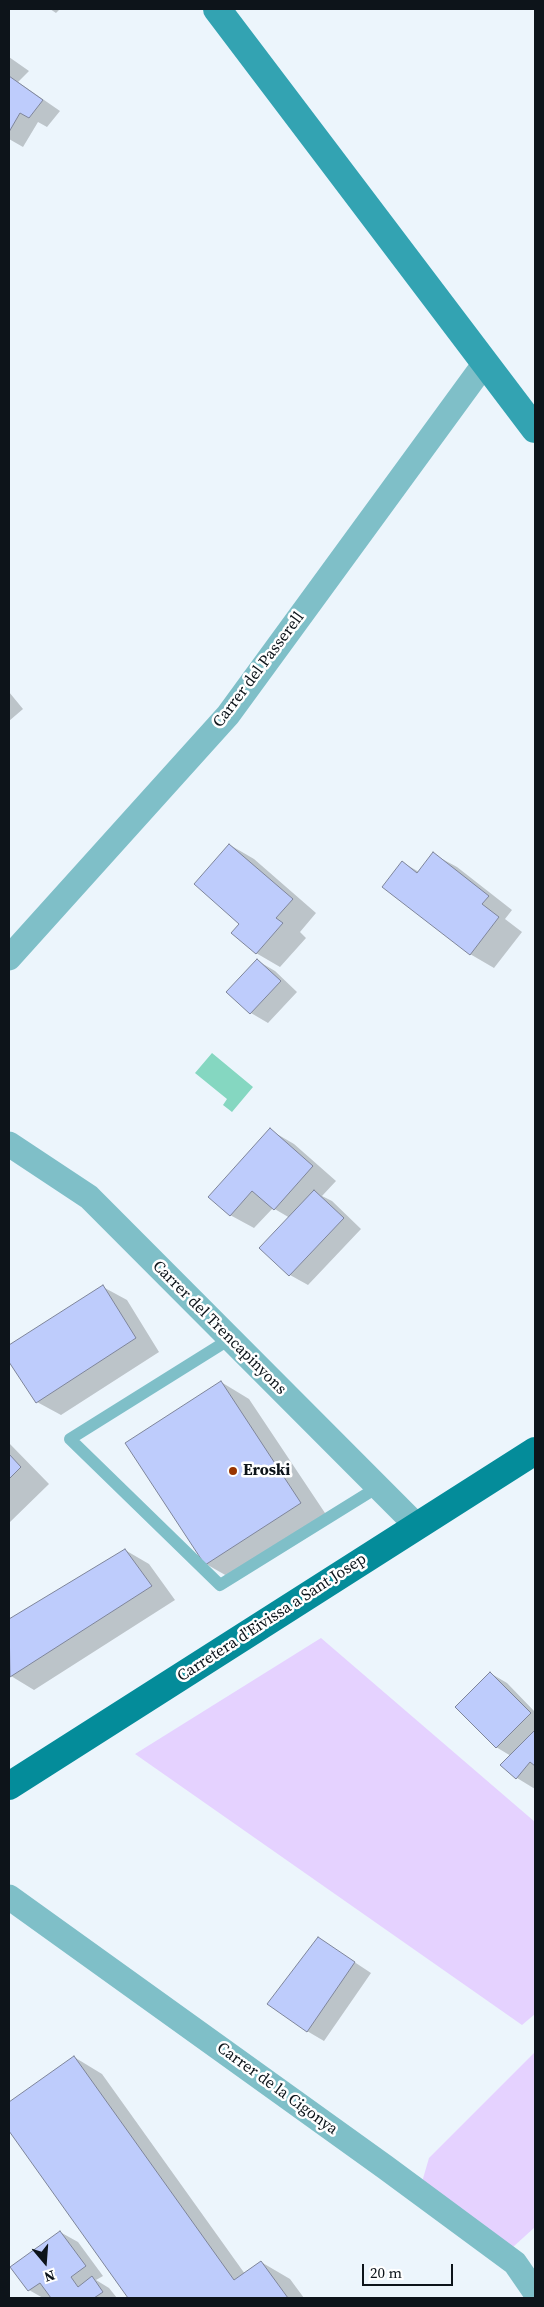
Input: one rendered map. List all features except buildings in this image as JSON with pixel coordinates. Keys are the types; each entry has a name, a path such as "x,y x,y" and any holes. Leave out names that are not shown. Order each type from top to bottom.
{"main road":[{"name":"Carretera d'Eivissa a Sant Josep","path":"9,1786 535,1451"}],"street":[{"path":"217,9 535,429"},
{"name":"Carrer del Passerell","path":"9,958 228,715 485,363"},
{"name":"Carrer del Trencapinyons","path":"9,1144 89,1197 417,1526"},
{"name":"Carrer de la Cigonya","path":"9,1897 385,2167 515,2263 535,2292"}],"lane":[{"path":"230,1339 70,1439 220,1585 378,1487"}],"shaded area":[{"path":"212,1053 253,1087 232,1112 223,1105 227,1099 195,1073"},
{"path":"321,1638 535,1822 535,2014 522,2025 135,1754"},
{"path":"535,2052 535,2227 513,2247 422,2182 429,2158"}],"place":[{"name":"Eroski","path":"233,1471"}]}
